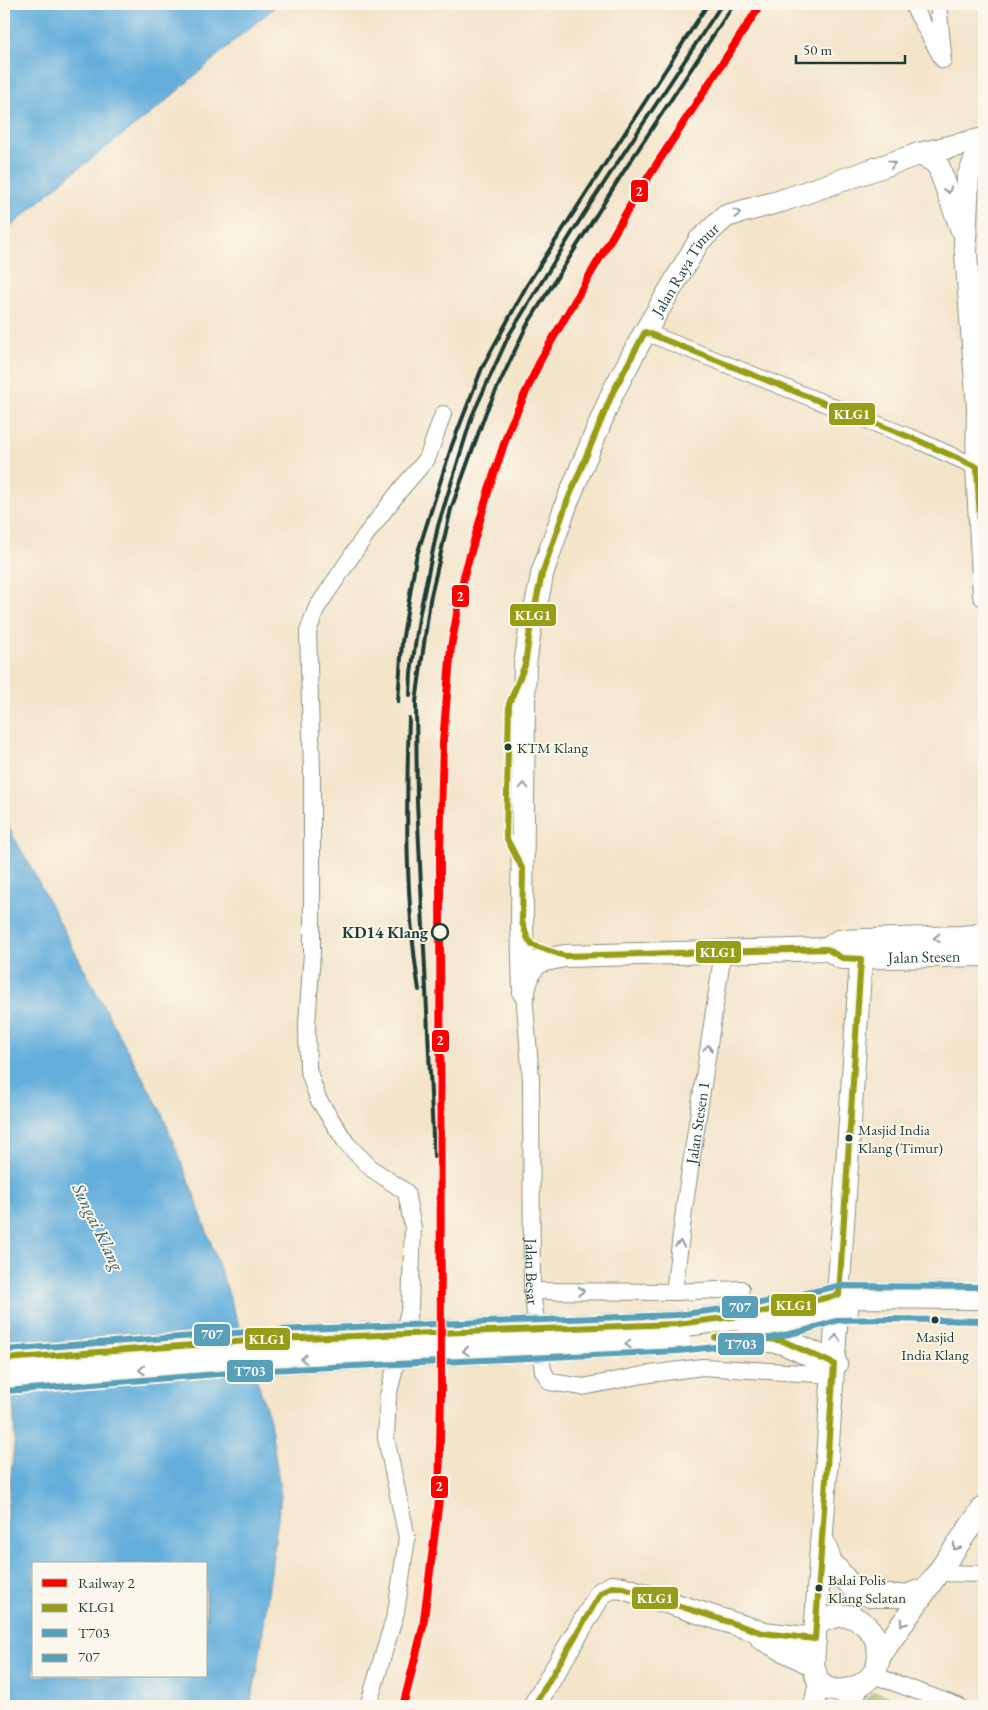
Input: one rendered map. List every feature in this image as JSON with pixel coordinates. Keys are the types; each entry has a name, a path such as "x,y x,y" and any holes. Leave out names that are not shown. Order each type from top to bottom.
{"highway":[{"path":"4,1382 267,1361 677,1333 748,1315 838,1303 984,1296"},
{"path":"741,1335 801,1322 838,1303 888,1310 984,1312"},
{"path":"4,1359 274,1339 677,1333 741,1335 783,1341 834,1369"}],"main road":[{"name":"Jalan Raya Timur","path":"524,993 522,922 524,700 525,665 530,630 542,574 567,502 613,392 699,241 726,216 781,201 919,154 984,139"},
{"path":"984,153 976,160 968,178 965,241 978,408 977,467 984,595"},
{"path":"919,154 938,165 965,241"},
{"name":"Jalan Stesen","path":"522,922 532,945 564,956"},
{"path":"827,949 839,941 960,937 975,936 984,932"},
{"name":"Jalan Stesen","path":"524,993 532,967 540,960 564,956 827,949 842,958 861,959 984,956"},
{"path":"816,1674 816,1631 861,959"},
{"path":"725,1621 786,1650 816,1674 828,1688 840,1691 849,1690 871,1672 984,1507"},
{"path":"822,1540 831,1562 853,1588 870,1596 906,1596 933,1581"},
{"path":"534,1706 601,1593 612,1587 623,1588 763,1633 816,1631 840,1614 854,1616 871,1630 876,1640 871,1672"}],"street":[{"path":"912,4 943,60 938,4"},
{"path":"646,332 917,440 977,467"},
{"path":"368,1706 396,1612 407,1538 386,1438 388,1396 410,1307 413,1228 406,1192 372,1169 347,1144 318,1099 308,1069 306,1024 312,953 312,770 308,632 316,609 360,544 401,490 428,459 443,414"},
{"name":"Jalan Stesen 1","path":"674,1292 685,1203 723,952"},
{"name":"Jalan Besar","path":"524,993 531,1078 532,1291 544,1371 550,1382 583,1387 643,1375 702,1367 834,1369"},
{"path":"532,1291 674,1292 741,1288"},
{"path":"933,1581 984,1574"},
{"path":"847,1706 871,1672 958,1706"},
{"path":"814,1706 816,1674"}],"green space":[{"path":"874,1692 920,1705 920,1706 861,1706"}],"water":[{"path":"4,4 279,4 158,108 65,179 4,233"},
{"name":"Sungai Klang","path":"4,820 161,1111 194,1195 270,1420 281,1496 258,1668 250,1706 4,1706 4,1543 15,1436 8,1298 4,1274"}],"railway":[{"path":"398,702 402,642 416,558 452,445 482,368 527,285 708,4"},
{"path":"410,695 411,673 420,612 438,526 472,416 509,335 583,215 722,4"},
{"path":"434,1157 417,802 416,702 430,600 451,509 486,412 527,325 624,171 734,4"},
{"path":"409,718 407,786 409,888 414,956 419,990"}],"rail line":[{"name":"2","path":"403,1706 423,1627 439,1500 441,1392 440,855 443,742 451,647 464,576 489,489 509,429 541,359 636,196 761,4"}],"transit line":[{"name":"KLG1","path":"4,1359 274,1339 677,1324 748,1315 839,1295 861,959 842,958 827,949 565,956 532,945 522,922 523,870 506,837 509,704 525,665 530,630 542,574 567,502 613,392 645,332 917,440 977,467 984,595"},
{"name":"707","path":"4,1350 274,1330 676,1315 747,1306 838,1286 984,1287"},
{"name":"T703","path":"5,1391 268,1370 678,1351 743,1344 803,1331 839,1320 984,1321"},
{"name":"KLG1","path":"534,1706 601,1593 612,1587 623,1588 763,1633 815,1639 834,1364 783,1341 741,1335 715,1338"}],"place":[{"name":"KTM Klang","path":"508,747"},
{"name":"KD14 Klang","path":"440,932"},
{"name":"Masjid India Klang (Timur)","path":"849,1138"},
{"name":"Masjid India Klang","path":"935,1320"},
{"name":"Balai Polis Klang Selatan","path":"819,1588"}]}
